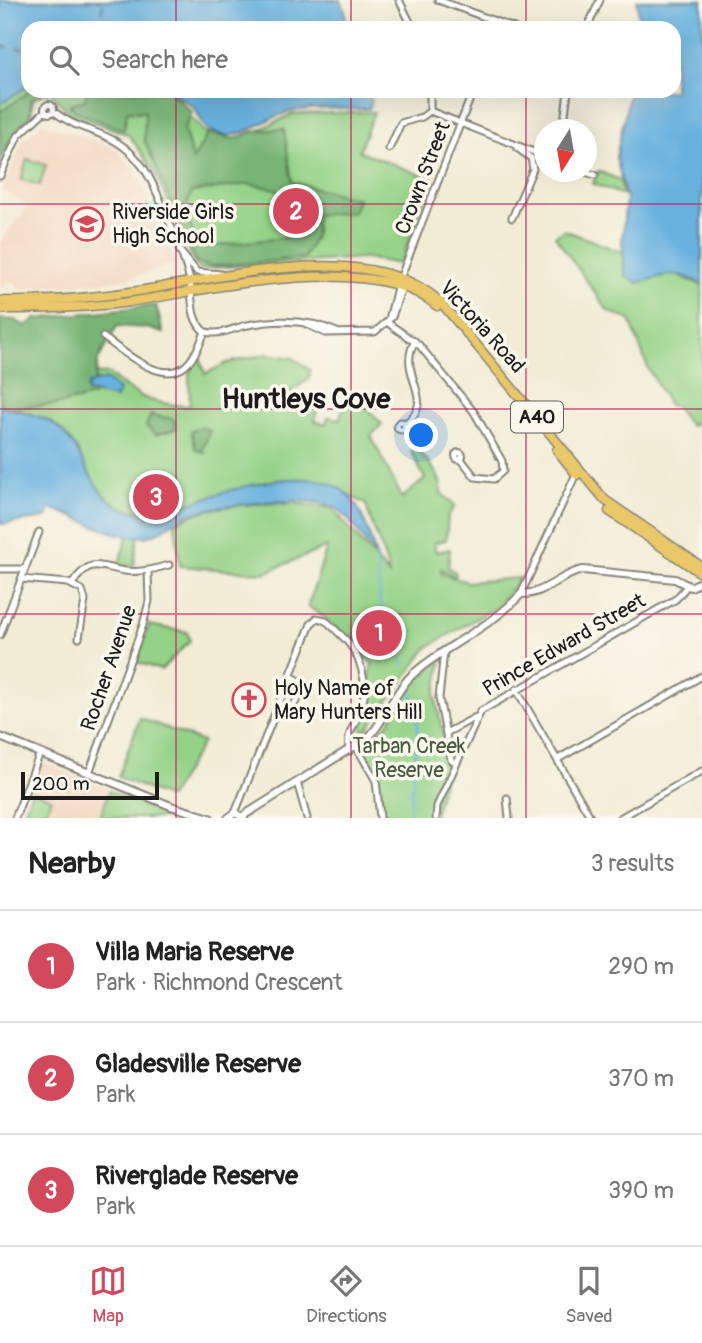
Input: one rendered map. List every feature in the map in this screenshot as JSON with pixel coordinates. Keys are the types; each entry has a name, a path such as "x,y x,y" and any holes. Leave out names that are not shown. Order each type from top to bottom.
{"highway":[{"name":"Victoria Road","path":"0,309 84,307 190,286 232,274 362,267 423,288 444,306 604,500 702,567"},
{"name":"Victoria Road","path":"0,300 97,296 239,283 373,277 402,282 426,297 449,319 576,474 617,517 702,574"}],"street":[{"path":"399,0 410,21"},
{"path":"438,0 488,21"},
{"path":"590,21 600,0"},
{"path":"430,98 430,111"},
{"name":"Crown Street","path":"387,323 470,98"},
{"path":"564,119 567,98"},
{"path":"0,176 18,136 45,111 53,111 70,123 107,135 127,148 150,179 190,286 194,320 205,332 220,333 275,321 305,324 337,332 369,334 387,323 415,341 474,412 502,461 503,471 494,479 475,477 461,459"},
{"path":"430,111 534,152"},
{"path":"389,149 401,123 422,117 430,111"},
{"path":"506,141 526,153 533,163 512,218"},
{"path":"177,248 197,272 232,274"},
{"path":"373,277 389,284 395,301 409,294 426,297"},
{"path":"103,337 138,361 162,372 181,368 190,362 205,332"},
{"path":"404,424 416,415 420,408 407,358 415,341"},
{"path":"235,813 243,817 353,748 381,725 406,682 444,651 507,608 521,594 576,474"},
{"path":"0,635 39,531"},
{"path":"72,583 88,566 96,564 124,571 148,571 169,565"},
{"path":"0,569 25,569"},
{"path":"521,594 533,595 569,574 583,570 675,579 695,587 702,581"},
{"name":"Rocher Avenue","path":"89,773 143,625 149,601 148,571"},
{"path":"21,579 72,583 85,596 79,638"},
{"name":"Prince Edward Street","path":"436,818 437,806 476,717 516,689 676,599 687,586"},
{"path":"228,818 235,813 243,799 311,624 317,618 327,622 343,637 362,666 363,705 348,737 374,775 380,818"},
{"path":"444,651 439,694 455,763"},
{"path":"278,708 292,708 299,697 301,682 291,676"},
{"path":"558,759 702,676"},
{"path":"516,689 592,818"},
{"path":"446,733 476,717"},
{"path":"0,737 209,818"},
{"path":"15,818 40,753"},
{"path":"620,818 702,771"},
{"path":"297,782 307,818"},
{"path":"507,798 509,818"},
{"path":"243,799 250,811"}],"shaded area":[{"name":"Riverside Girls High School","path":"42,123 115,148 140,178 176,263 129,279 20,290 16,283 9,281 0,290 0,242 28,206 2,190 23,140"},
{"path":"42,762 110,790 181,818 19,818"}],"green space":[{"path":"21,90 21,98 36,98 32,115 0,160 0,104"},
{"path":"21,97 34,98 31,99 30,114 9,141 0,163 0,112"},
{"path":"55,98 172,98 215,142 237,141 292,114 374,112 359,151 432,179 400,264 365,258 200,269 195,265 154,171 129,135 71,114"},
{"path":"85,98 177,98 192,112 184,129 193,160 208,133 235,139 253,131 284,129 292,182 358,199 353,212 316,215 315,236 304,258 212,266 197,263 144,139 145,112 127,111 124,130 75,111 69,104","holes":["248,184 276,189 286,202 288,213 299,214 298,223 290,237 211,246 195,237 184,212 192,192"]},
{"path":"27,159 46,165 40,185 21,180"},
{"path":"598,171 620,180 623,195 593,184 597,182"},
{"path":"564,230 624,253 625,275 650,279 674,274 702,285 702,420 690,426 675,406 669,405 648,368 630,320 608,311 555,236"},
{"path":"156,305 163,333 147,328 117,326 98,360 93,396 61,404 8,408 0,406 0,319 15,320 25,326 36,319"},
{"path":"267,354 293,358 310,370 309,379 289,393 300,406 316,395 319,398 315,421 326,424 328,417 339,419 344,406 359,400 382,424 371,436 402,498 425,479 411,451 415,447 429,463 437,474 441,493 455,506 448,516 446,540 434,543 436,552 450,549 448,567 456,573 455,577 441,569 442,574 467,582 520,578 496,607 428,647 361,737 372,663 325,618 308,606 327,547 264,573 180,566 175,524 209,510 251,504 295,504 332,508 389,575 366,504 326,483 289,479 265,482 169,510 129,510 104,496 62,431 14,409 14,405 78,373 109,374 146,399 190,406 189,373 196,355 200,357 205,374 227,363"},
{"path":"151,415 174,419 176,429 156,435 146,426"},
{"path":"202,427 210,431 202,451 207,453 196,450 191,431"},
{"path":"127,536 138,537 134,566 119,564"},
{"path":"149,625 187,632 190,641 161,670 137,662"},
{"name":"Tarban Creek Reserve","path":"442,661 435,695 449,762 433,818 383,818 379,779 363,748 387,725 412,682"},
{"path":"140,718 203,742 169,798 118,777"},
{"path":"32,791 51,798 44,818 25,811"},
{"path":"109,791 175,818 100,818"}],"water":[{"path":"0,0 340,0 345,10 346,21 21,21 21,90 0,104"},
{"path":"637,0 702,0 702,285 678,275 638,283 625,275 622,241 626,198 616,157 629,98 681,98 681,21 639,21"},
{"path":"181,98 370,98 372,101 369,109 293,111 233,135 213,132 206,127 193,107"},
{"path":"106,379 119,390 116,398 87,392 88,384"},
{"path":"0,406 32,414 55,425 71,441 105,496 129,510 166,510 279,480 319,480 337,486 350,497 359,511 376,556 340,511 322,503 305,501 241,504 203,511 184,516 154,534 142,537 107,531 50,508 47,517 41,519 0,524"}],"waterway":[{"path":"377,556 380,602 404,666"},
{"path":"409,818 418,728 410,686"}],"ferry route":[{"path":"100,21 104,0"},
{"path":"0,46 21,48"}],"place":[{"name":"Gladesville Reserve","path":"296,211"},
{"name":"Riverside Girls High School","path":"87,224"},
{"name":"Riverglade Reserve","path":"156,497"},
{"name":"Villa Maria Reserve","path":"379,633"},
{"name":"Holy Name of Mary Hunters Hill","path":"249,700"}],"district":[{"name":"Huntleys Cove","path":"306,399"}]}
